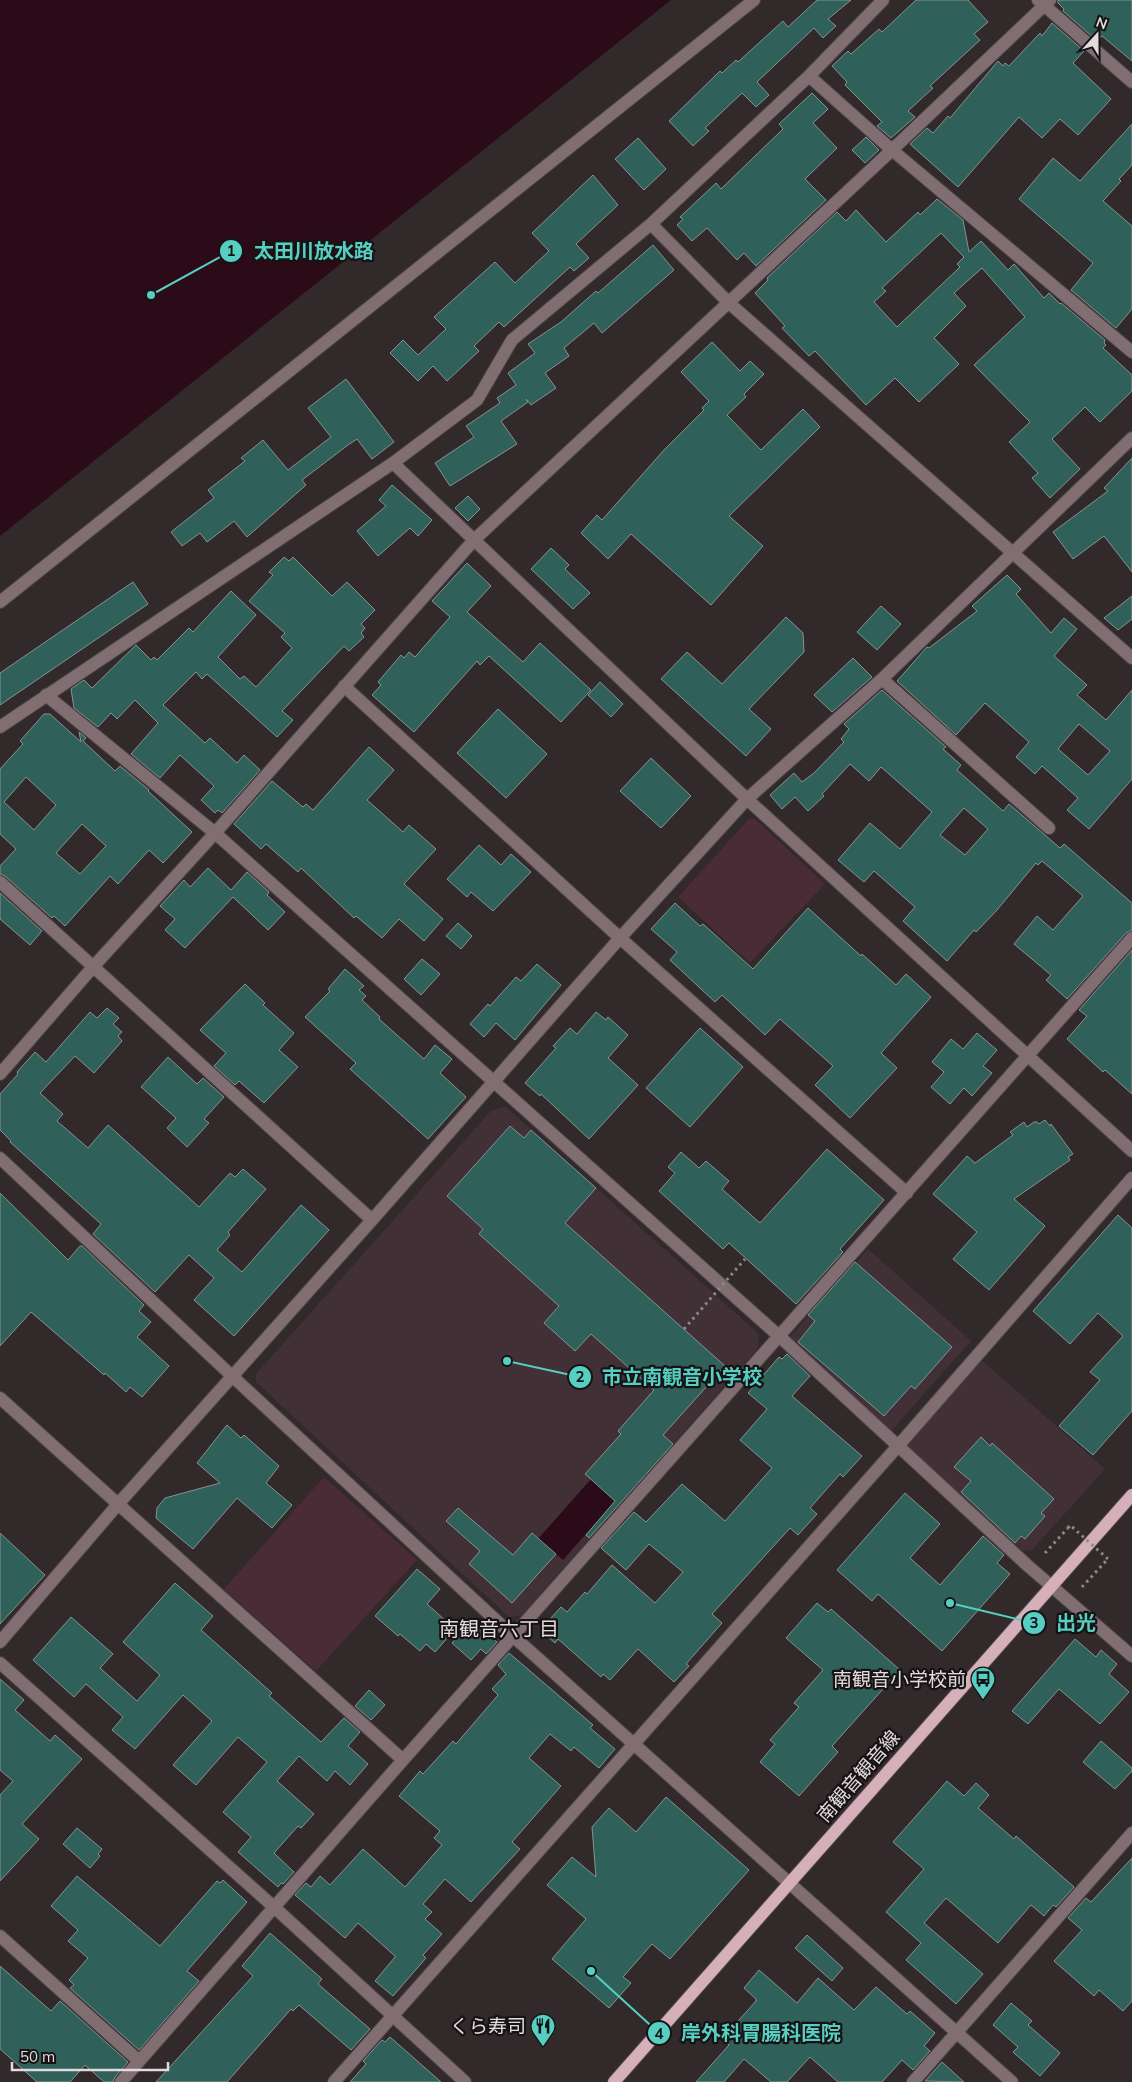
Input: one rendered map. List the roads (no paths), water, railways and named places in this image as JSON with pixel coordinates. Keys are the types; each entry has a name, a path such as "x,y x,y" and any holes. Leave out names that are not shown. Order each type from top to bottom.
{"main road":[{"name":"南観音観音線","path":"614,2082 788,1882 1132,1495"}],"street":[{"path":"0,602 754,0"},
{"path":"0,727 393,464 477,400 512,340 651,224 808,76 884,0"},
{"path":"0,1074 474,540 729,304 892,150 1044,2 1132,82"},
{"path":"808,76 892,150 1132,352"},
{"path":"651,224 729,304 1132,658"},
{"path":"0,1642 119,1503 495,1082 620,938 747,800 882,679 1132,438"},
{"path":"393,464 747,800 1132,1151"},
{"path":"882,679 1049,828"},
{"path":"344,686 620,938 907,1193"},
{"path":"46,695 215,833 779,1336 1051,1585 1132,1656"},
{"path":"0,882 372,1220"},
{"path":"121,2082 403,1760 1132,938"},
{"path":"0,1158 232,1376 514,1636 1012,2082"},
{"path":"334,2082 898,1446 1132,1178"},
{"path":"0,1398 403,1760"},
{"path":"0,1663 274,1907 465,2082"},
{"path":"914,2082 1132,1833"},
{"path":"0,1936 139,2061"}],"place":[{"name":"太田川放水路","path":"151,295"},
{"name":"市立南観音小学校","path":"507,1361"},
{"name":"出光","path":"950,1603"},
{"name":"南観音小学校前","path":"983,1700"},
{"name":"岸外科胃腸科医院","path":"591,1971"},
{"name":"くら寿司","path":"543,2047"}],"district":[{"name":"南観音六丁目","path":"499,1629"}]}
